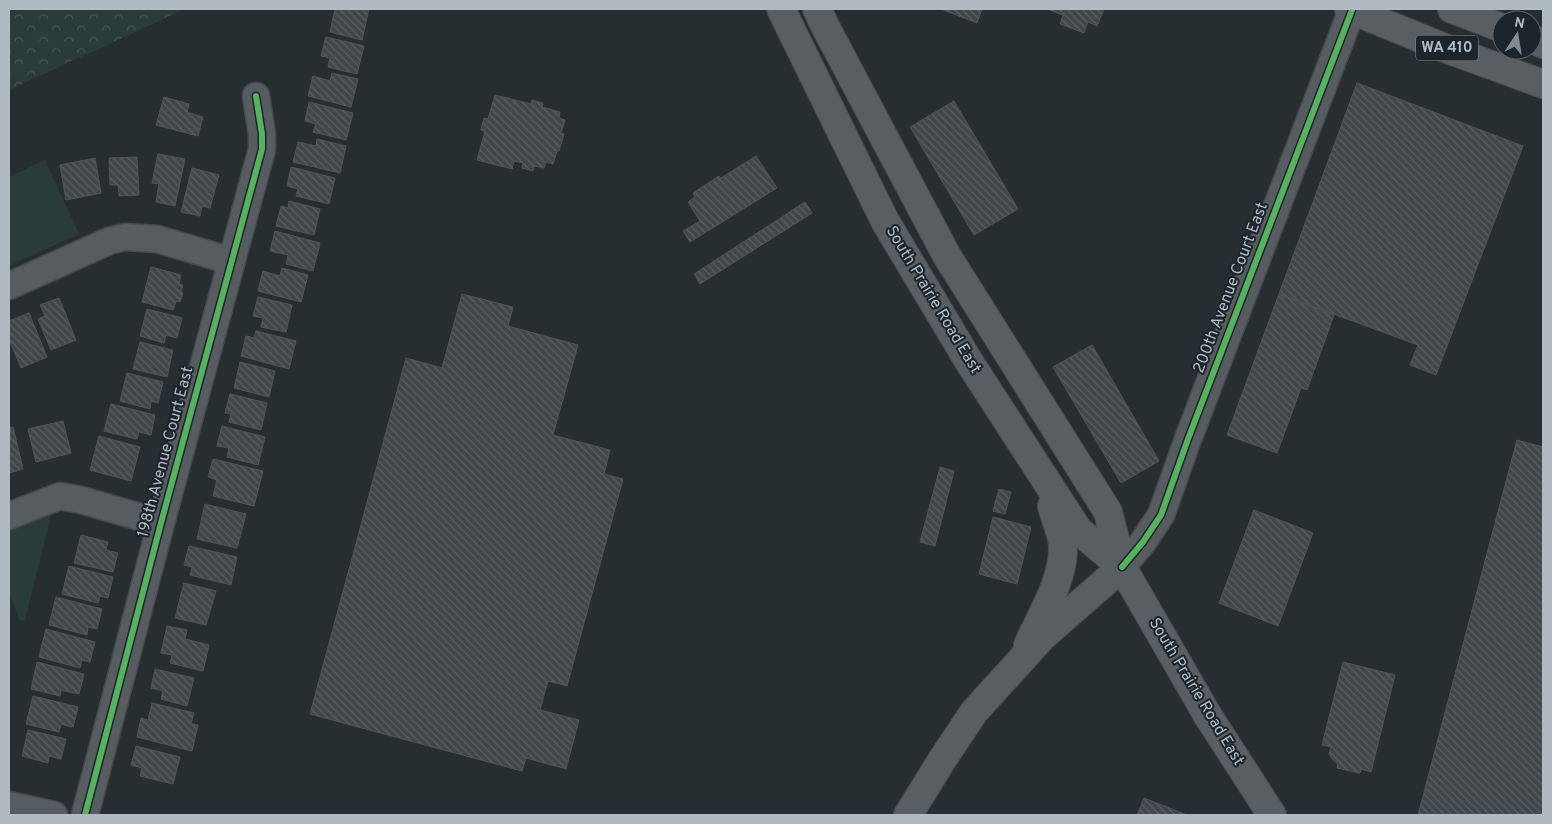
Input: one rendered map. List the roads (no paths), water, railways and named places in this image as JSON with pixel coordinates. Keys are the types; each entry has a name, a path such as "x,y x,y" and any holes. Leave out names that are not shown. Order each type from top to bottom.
{"main road":[{"name":"South Prairie Road East","path":"781,9 885,222 968,360 1078,530 1122,567"},
{"name":"South Prairie Road East","path":"817,9 947,256 1108,512 1122,567 1208,716 1272,815"},
{"name":"WA 410","path":"1351,9 1450,50 1543,84"},
{"name":"WA 410","path":"1452,9 1492,24"},
{"path":"1021,661 1063,562 1064,545 1055,521 1046,480"},
{"name":"200th Avenue Court East","path":"908,815 974,712 1042,637 1122,567"}],"street":[{"name":"200th Avenue Court East","path":"1122,567 1143,542 1161,515 1351,9"},
{"name":"198th Avenue Court East","path":"85,815 262,149 263,141 256,96"},
{"path":"9,286 109,241 125,237 156,239 231,261"},
{"path":"9,516 60,496 81,500 161,524"},
{"path":"9,806 54,815"}]}
